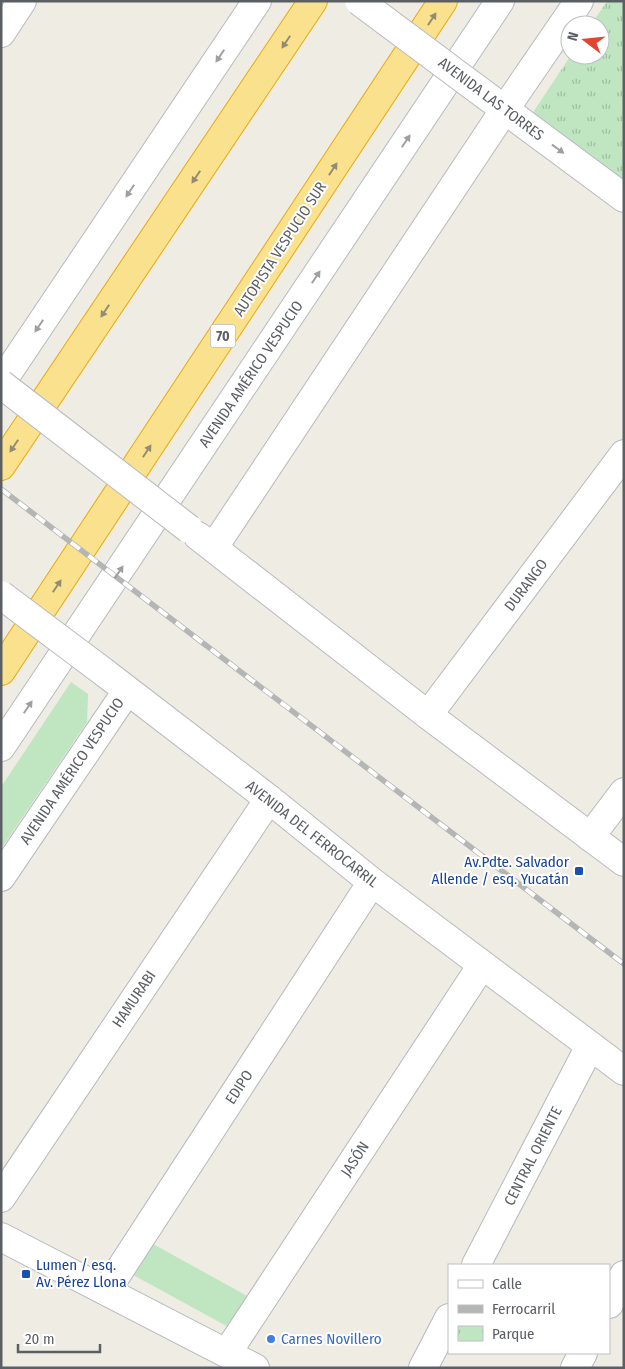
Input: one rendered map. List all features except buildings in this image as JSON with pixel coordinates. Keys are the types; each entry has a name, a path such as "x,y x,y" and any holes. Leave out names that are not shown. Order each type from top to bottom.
{"highway":[{"path":"1,466 313,1"},
{"name":"AUTOPISTA VESPUCIO SUR","path":"1,671 443,1"}],"street":[{"path":"1,33 22,1"},
{"path":"257,1 1,384 214,547 428,715 624,862"},
{"name":"AVENIDA LAS TORRES","path":"359,1 624,198"},
{"name":"AVENIDA AMÉRICO VESPUCIO","path":"1,747 500,1"},
{"path":"214,547 579,1"},
{"name":"DURANGO","path":"428,715 624,454"},
{"name":"AVENIDA DEL FERROCARRIL","path":"1,595 269,799 372,882 624,1071"},
{"name":"AVENIDA AMÉRICO VESPUCIO","path":"1,877 127,690"},
{"path":"590,837 624,792"},
{"name":"HAMURABI","path":"1,1198 269,799"},
{"name":"EDIPO","path":"106,1291 372,882"},
{"name":"JASÓN","path":"227,1354 482,965"},
{"name":"CENTRAL ORIENTE","path":"477,1264 590,1046"},
{"path":"1,1237 254,1368"},
{"path":"610,1302 624,1275"},
{"path":"423,1368 448,1320"},
{"path":"575,1368 582,1354"}],"green space":[{"path":"607,1 624,1 624,180 532,114 564,65 610,65 610,15 598,15"},
{"path":"71,682 88,694 87,722 1,849 1,787"},
{"path":"144,1239 249,1297 232,1329 126,1271"}],"railway":[{"path":"1,489 624,964"}],"place":[{"name":"Av.Pdte. Salvador Allende / esq. Yucatán","path":"579,871"},
{"name":"Lumen / esq. Av. Pérez Llona","path":"26,1274"},
{"name":"Carnes Novillero","path":"271,1339"}]}
